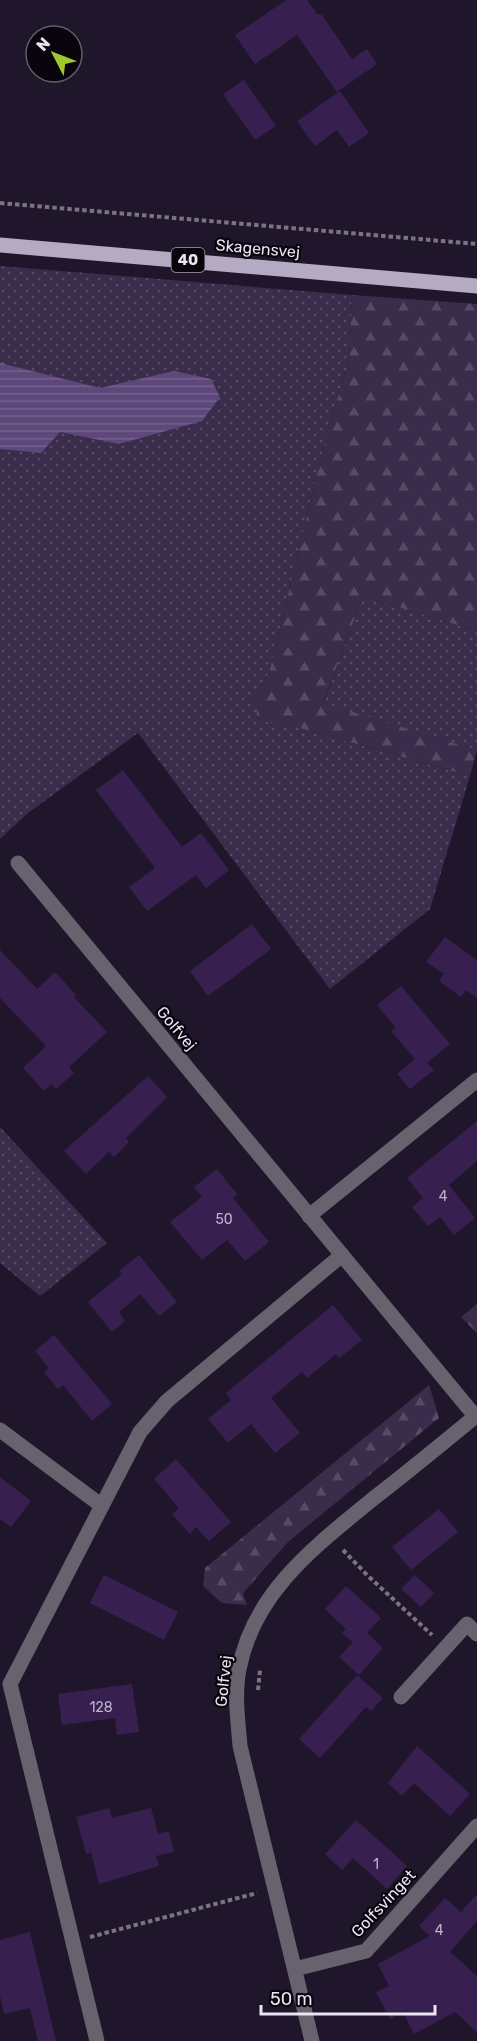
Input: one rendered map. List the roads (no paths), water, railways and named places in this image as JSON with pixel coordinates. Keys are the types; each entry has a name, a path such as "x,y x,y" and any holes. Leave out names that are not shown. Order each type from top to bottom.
{"main road":[{"name":"Skagensvej","path":"0,245 477,286"}],"street":[{"name":"Golfvej","path":"18,863 476,1416 309,1551 281,1581 260,1611 239,1669 236,1705 240,1746 312,2041"},
{"path":"309,1216 477,1080"},
{"path":"97,2041 5,1685 140,1432 167,1401 342,1255"},
{"path":"0,1430 102,1506"},
{"path":"401,1697 467,1624 477,1634"},
{"name":"Golfsvinget","path":"295,1969 366,1951 477,1826"}]}
